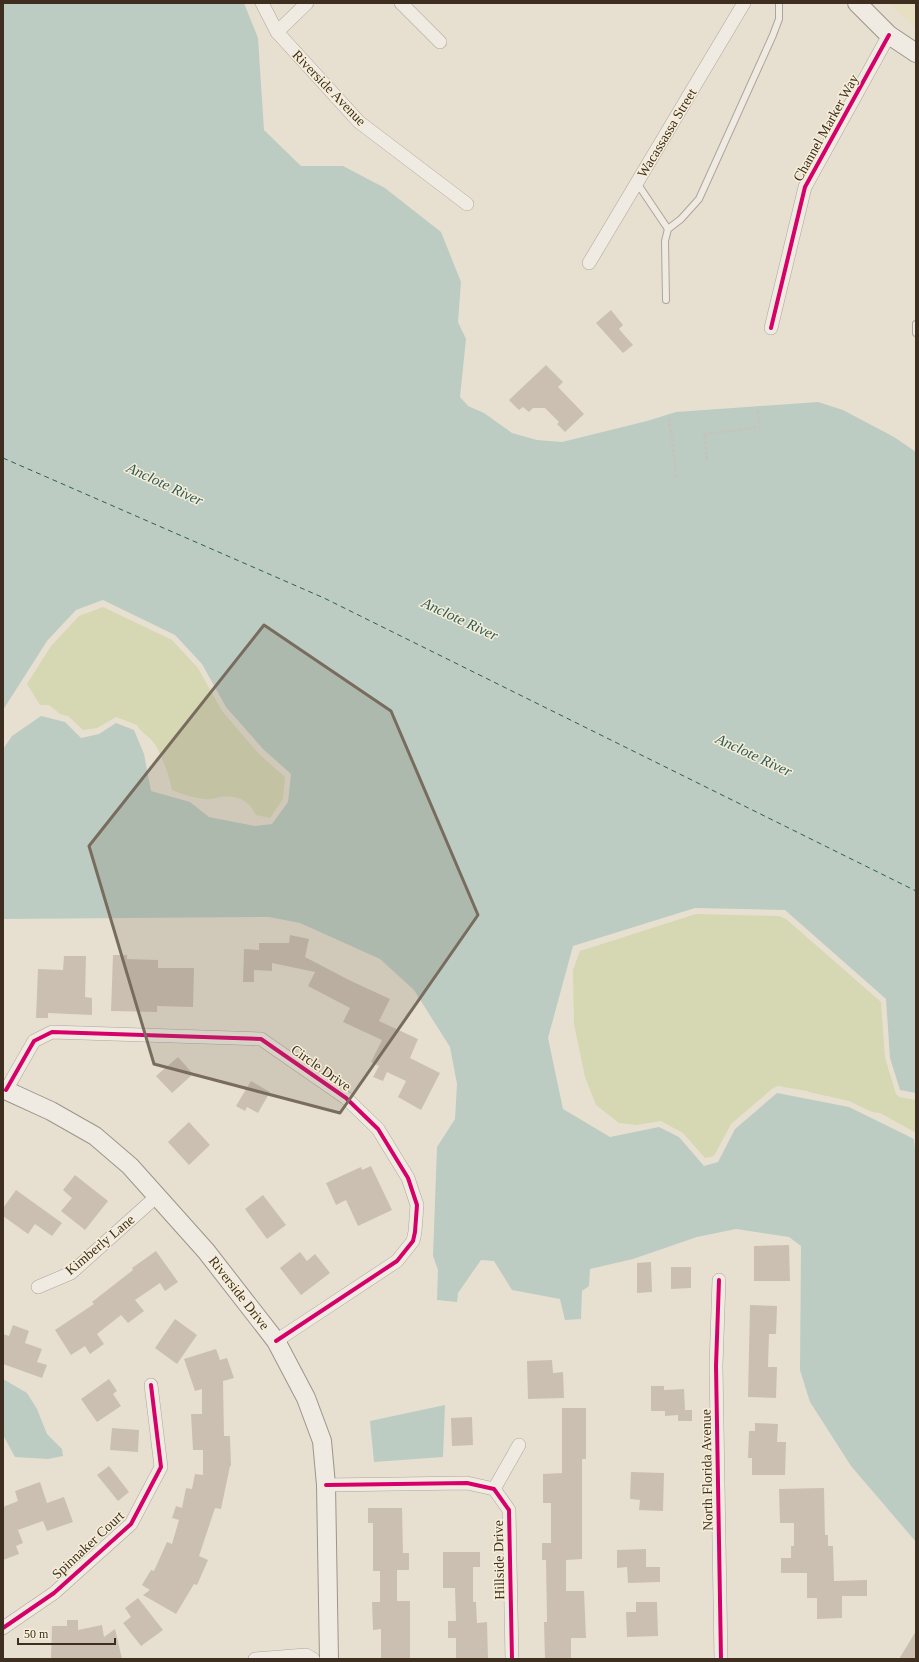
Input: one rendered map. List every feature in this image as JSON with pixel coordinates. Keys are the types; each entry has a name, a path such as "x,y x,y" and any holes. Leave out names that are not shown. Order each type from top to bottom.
{"street":[{"name":"Riverside Avenue","path":"262,3 277,32 359,122 467,204"},
{"path":"277,32 307,3"},
{"path":"401,3 440,42"},
{"name":"Wacassassa Street","path":"589,263 744,3"},
{"path":"857,3 889,35 916,54"},
{"name":"Channel Marker Way","path":"771,328 805,187 889,35"},
{"name":"Circle Drive","path":"5,1089 34,1041 52,1032 261,1039 346,1098 378,1129 408,1178 417,1205 415,1232 412,1241 398,1261 276,1341"},
{"name":"Riverside Drive","path":"5,1089 50,1111 95,1136 130,1166 206,1251 276,1341 306,1398 322,1441 326,1485 329,1659"},
{"name":"Kimberly Lane","path":"38,1287 71,1273 157,1196"},
{"name":"North Florida Avenue","path":"719,1280 716,1366 721,1659"},
{"name":"Spinnaker Court","path":"3,1628 54,1592 131,1524 160,1467 151,1385"},
{"path":"326,1485 467,1483 494,1489 519,1445"},
{"name":"Hillside Drive","path":"494,1489 509,1510 512,1659"},
{"path":"254,1659 306,1655 313,1659"}],"lane":[{"path":"666,300 665,241 668,229 681,219 699,199 773,35 779,19 779,3"},
{"path":"636,184 668,229"},
{"path":"916,324 916,333"}],"path":[{"path":"707,459 704,434 760,427 757,408"},
{"path":"669,419 677,478"}],"highlighted area":[{"path":"264,625 391,711 478,915 340,1113 154,1064 89,846"}],"shaded area":[{"path":"889,3 916,3 916,28 914,27"}],"green space":[{"path":"103,607 172,640 198,668 222,711 259,754 285,777 283,799 270,818 256,815 246,802 237,798 220,797 207,799 192,797 172,790 165,765 157,748 137,725 116,717 97,728 83,730 68,716 60,714 49,705 40,705 27,684 51,646 79,616"},
{"path":"696,914 779,916 786,919 881,1002 885,1058 896,1094 899,1097 916,1100 916,1133 880,1113 872,1112 849,1101 778,1086 773,1088 731,1124 714,1156 705,1158 683,1133 661,1121 636,1125 619,1123 596,1105 585,1077 574,1024 573,970 580,951"}],"water":[{"name":"Anclote River","path":"3,3 244,3 258,38 264,130 301,166 343,166 385,188 441,232 461,282 458,322 466,339 460,397 468,406 484,413 512,433 537,440 562,442 647,421 676,412 818,402 843,410 894,437 916,452 916,1093 900,1090 890,1058 886,999 785,910 695,908 573,946 548,1038 563,1109 610,1137 659,1127 679,1137 704,1166 718,1162 735,1129 777,1093 849,1107 914,1139 916,1162 916,1542 851,1466 810,1402 800,1370 801,1246 789,1237 736,1229 697,1237 633,1259 590,1269 589,1286 582,1291 581,1319 565,1320 560,1299 512,1290 494,1261 481,1260 458,1293 457,1302 437,1300 438,1270 433,1256 437,1147 455,1119 457,1084 450,1047 414,990 380,959 300,923 269,917 3,919 3,749 12,736 41,716 65,722 81,738 99,734 116,723 134,730 144,754 151,791 190,802 209,817 255,826 272,824 288,802 291,774 263,749 226,707 202,664 175,635 103,600 76,610 47,641 3,710"},
{"path":"3,1379 27,1393 37,1409 47,1434 62,1449 63,1456 48,1459 15,1457 3,1435"},
{"path":"445,1405 443,1457 374,1462 370,1421"}],"building":[{"path":"611,310 623,325 619,329 633,345 623,353 596,323"},
{"path":"546,365 563,382 558,387 584,414 565,432 557,424 559,422 545,408 533,408 529,412 523,407 519,410 509,400"},
{"path":"290,935 309,939 305,957 390,999 379,1021 418,1039 410,1058 440,1073 421,1110 398,1097 406,1081 387,1072 383,1081 373,1077 379,1066 371,1062 382,1040 343,1022 350,1008 308,986 315,972 272,963 272,971 254,970 254,982 243,982 244,949 259,950 259,943 289,943"},
{"path":"113,955 127,955 127,959 158,960 158,968 194,968 193,1007 157,1006 157,1012 111,1011"},
{"path":"64,956 86,956 85,997 92,998 92,1015 48,1013 48,1018 36,1018 38,969 63,970"},
{"path":"178,1057 193,1074 172,1093 156,1076"},
{"path":"251,1081 270,1092 258,1113 247,1107 245,1111 236,1106"},
{"path":"189,1122 210,1145 189,1165 168,1142"},
{"path":"371,1166 392,1210 358,1226 346,1200 336,1205 326,1183 361,1167 362,1170"},
{"path":"75,1175 108,1201 85,1230 61,1211 72,1198 63,1190"},
{"path":"16,1190 62,1223 52,1236 35,1224 28,1234 3,1216 3,1208"},
{"path":"263,1195 286,1225 267,1239 245,1209"},
{"path":"789,1245 790,1281 754,1281 754,1246"},
{"path":"156,1251 178,1282 165,1291 160,1283 135,1300 144,1311 128,1323 121,1315 97,1334 104,1344 90,1354 85,1346 71,1355 55,1330 94,1304 92,1302 133,1270 132,1268"},
{"path":"300,1252 307,1261 315,1254 330,1273 301,1295 280,1268"},
{"path":"651,1262 652,1292 637,1293 637,1263"},
{"path":"671,1267 691,1267 691,1288 671,1289"},
{"path":"750,1305 777,1306 776,1334 769,1334 768,1367 777,1367 776,1398 748,1397"},
{"path":"175,1319 197,1335 177,1364 155,1348"},
{"path":"13,1325 29,1331 25,1343 42,1349 37,1362 47,1365 42,1378 3,1364 3,1334 9,1336"},
{"path":"216,1349 220,1360 227,1358 234,1378 223,1381 224,1436 230,1436 231,1466 221,1509 215,1508 199,1556 208,1560 197,1585 194,1584 176,1614 143,1595 150,1590 142,1585 151,1570 154,1571 167,1542 172,1544 179,1520 172,1518 176,1506 182,1508 186,1488 192,1489 195,1474 203,1475 203,1450 193,1450 191,1414 202,1414 202,1389 195,1391 184,1359"},
{"path":"552,1360 553,1373 563,1372 564,1398 528,1399 527,1361"},
{"path":"109,1379 117,1391 113,1394 121,1406 97,1422 81,1399"},
{"path":"651,1386 664,1386 664,1390 684,1389 685,1410 692,1410 692,1421 678,1421 678,1415 665,1416 665,1411 651,1411"},
{"path":"562,1408 586,1408 586,1459 582,1459 582,1559 566,1560 566,1591 584,1591 586,1638 571,1638 571,1659 545,1659 544,1622 547,1622 546,1560 542,1560 542,1543 551,1543 551,1503 543,1503 543,1474 562,1473"},
{"path":"472,1417 473,1445 452,1446 451,1418"},
{"path":"755,1423 778,1424 777,1442 786,1442 785,1475 752,1475 752,1458 748,1458 749,1431 755,1431"},
{"path":"112,1428 139,1430 138,1452 110,1450"},
{"path":"109,1466 129,1492 118,1501 97,1475"},
{"path":"631,1472 664,1473 663,1511 639,1510 640,1500 630,1499"},
{"path":"40,1482 47,1503 64,1497 73,1522 47,1531 43,1521 18,1530 23,1543 16,1546 19,1554 3,1560 3,1507 18,1501 15,1491"},
{"path":"824,1488 825,1535 828,1535 828,1546 833,1546 834,1581 867,1580 867,1596 842,1596 842,1618 817,1619 817,1598 807,1598 807,1573 781,1573 781,1558 791,1558 791,1546 794,1546 794,1523 780,1523 779,1489"},
{"path":"368,1508 402,1508 403,1553 409,1553 409,1570 397,1570 397,1601 410,1601 410,1659 381,1659 381,1629 373,1630 372,1602 380,1602 380,1571 373,1571 373,1523 368,1523"},
{"path":"646,1549 646,1567 660,1567 660,1582 628,1583 627,1567 617,1568 617,1550"},
{"path":"443,1552 480,1552 480,1567 473,1567 473,1602 476,1602 477,1623 487,1622 488,1659 456,1659 456,1638 448,1638 448,1621 456,1621 455,1588 443,1588"},
{"path":"138,1598 163,1630 141,1646 123,1623 131,1617 125,1608"},
{"path":"636,1602 657,1602 658,1636 627,1637 626,1612 636,1612"},
{"path":"67,1620 78,1620 78,1630 102,1625 104,1637 115,1629 122,1659 51,1659 52,1626 67,1626"},
{"path":"916,1631 916,1659 899,1659"}],"ferry route":[{"path":"3,458 324,598 916,891"}],"cycle path":[{"path":"771,328 805,187 889,35"},
{"path":"6,1090 34,1041 52,1032 261,1039 346,1098 378,1129 408,1178 417,1205 413,1241 397,1261 276,1341"},
{"path":"719,1280 716,1366 721,1659"},
{"path":"3,1628 54,1593 131,1524 161,1467 151,1385"},
{"path":"326,1485 467,1483 494,1489 509,1510 512,1659"}]}
